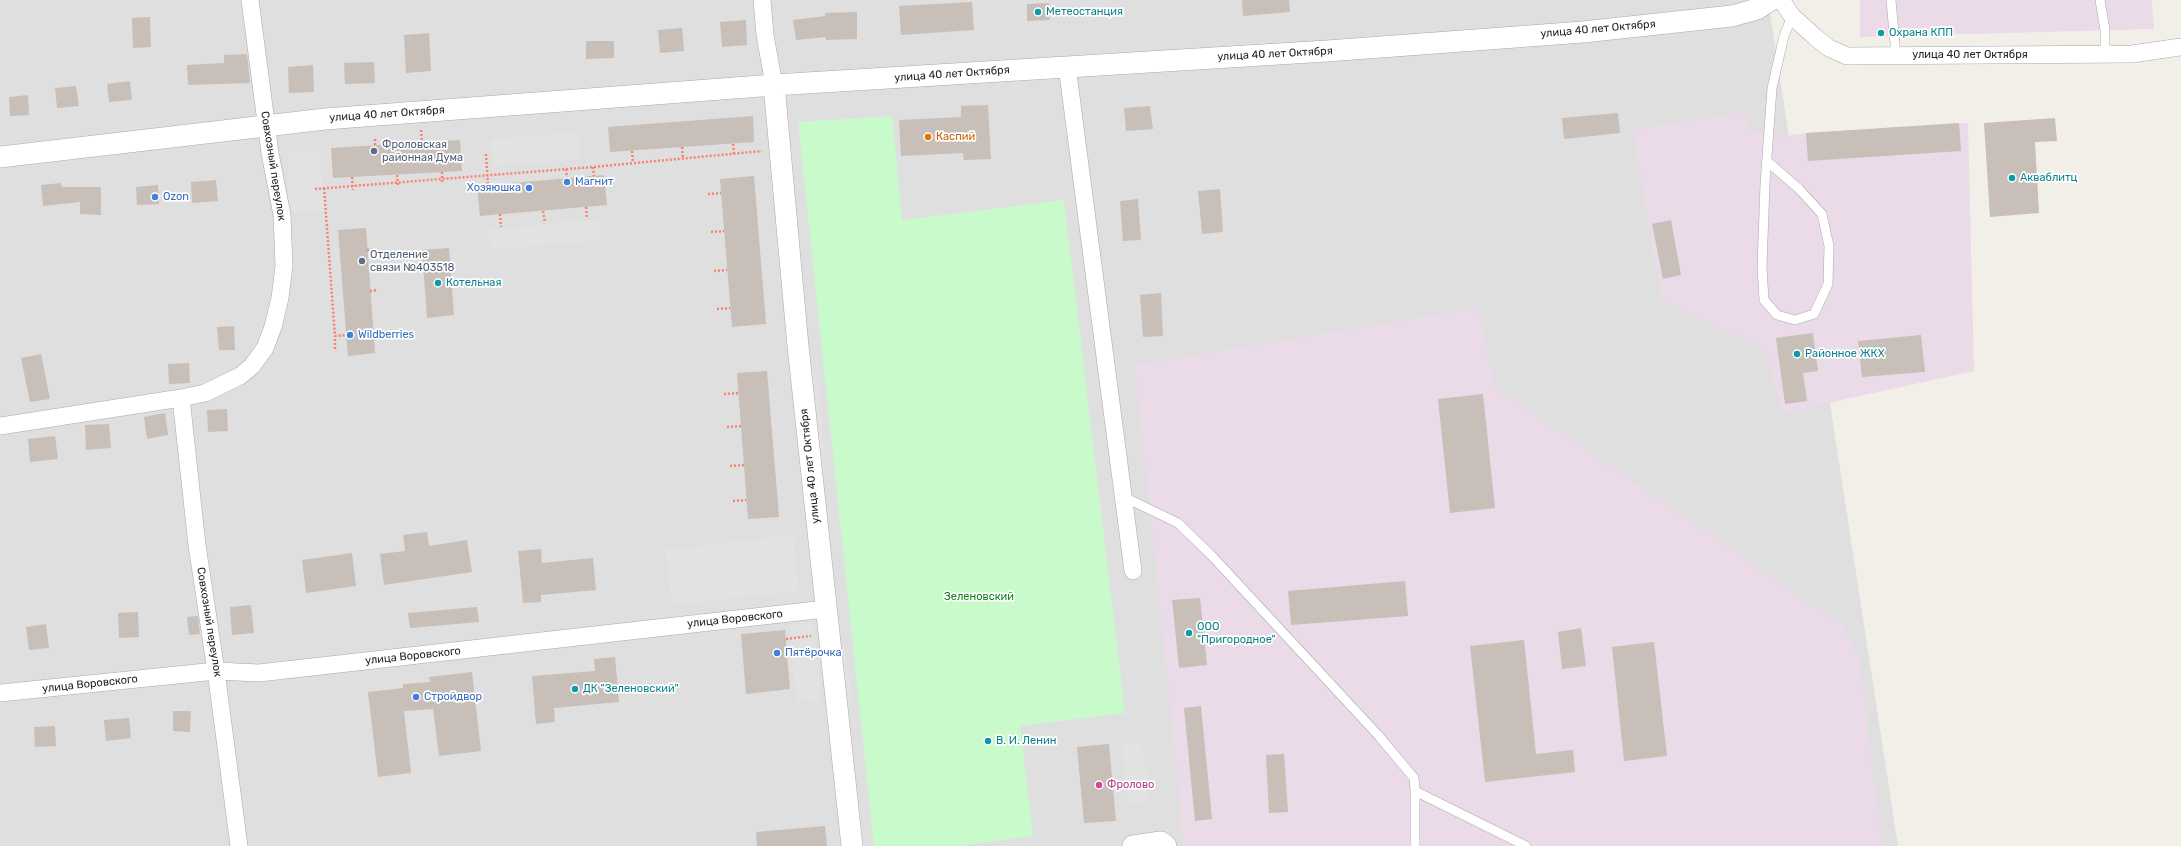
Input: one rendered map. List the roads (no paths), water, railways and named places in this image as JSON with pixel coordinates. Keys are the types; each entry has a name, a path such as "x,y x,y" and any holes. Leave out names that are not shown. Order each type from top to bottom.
{"street":[{"name":"Совхозный переулок","path":"0,426 205,393 240,376 252,366 265,348 273,327 280,298 284,266 282,215 270,153 250,0"},
{"path":"762,0 765,35 774,85"},
{"name":"улица 40 лет Октября","path":"0,157 267,125 774,85 1327,51 1583,32 1732,16 1757,9 1771,0"},
{"name":"улица 40 лет Октября","path":"1781,0 1792,16 1829,48 1847,56 2132,54 2181,47"},
{"path":"1067,66 1133,571"},
{"name":"улица 40 лет Октября","path":"774,85 798,346 825,609 852,846"},
{"name":"Совхозный переулок","path":"181,398 197,545 216,670 239,846"},
{"name":"улица Воровского","path":"0,694 216,670 259,673 825,609"},
{"path":"1134,846 1164,844"}],"lane":[{"path":"1891,0 1896,55"},
{"path":"2100,0 2105,30 2105,54"},
{"path":"1767,161 1799,189 1822,214 1829,246 1828,284 1814,314 1795,320 1777,315 1764,300 1762,267 1767,161 1772,88 1784,36 1792,16"},
{"path":"1124,497 1178,523 1212,556 1378,735 1414,778 1415,846"},
{"path":"1415,791 1526,846"}],"place":[{"name":"Метеостанция","path":"1038,12"},
{"name":"Охрана КПП","path":"1881,33"},
{"name":"Каспий","path":"928,137"},
{"name":"Фроловская районная Дума","path":"374,151"},
{"name":"Акваблитц","path":"2012,178"},
{"name":"Магнит","path":"567,182"},
{"name":"Хозяюшка","path":"529,188"},
{"name":"Ozon","path":"155,197"},
{"name":"Отделение связи №403518","path":"362,261"},
{"name":"Котельная","path":"438,283"},
{"name":"Wildberries","path":"350,335"},
{"name":"Районное ЖКХ","path":"1797,354"},
{"name":"ООО \"Пригородное\"","path":"1189,633"},
{"name":"Пятёрочка","path":"777,653"},
{"name":"ДК \"Зеленовский\"","path":"575,689"},
{"name":"Стройдвор","path":"416,697"},
{"name":"В. И. Ленин","path":"988,741"},
{"name":"Фролово","path":"1099,785"}],"park label":[{"name":"Зеленовский","path":"979,597"}]}
